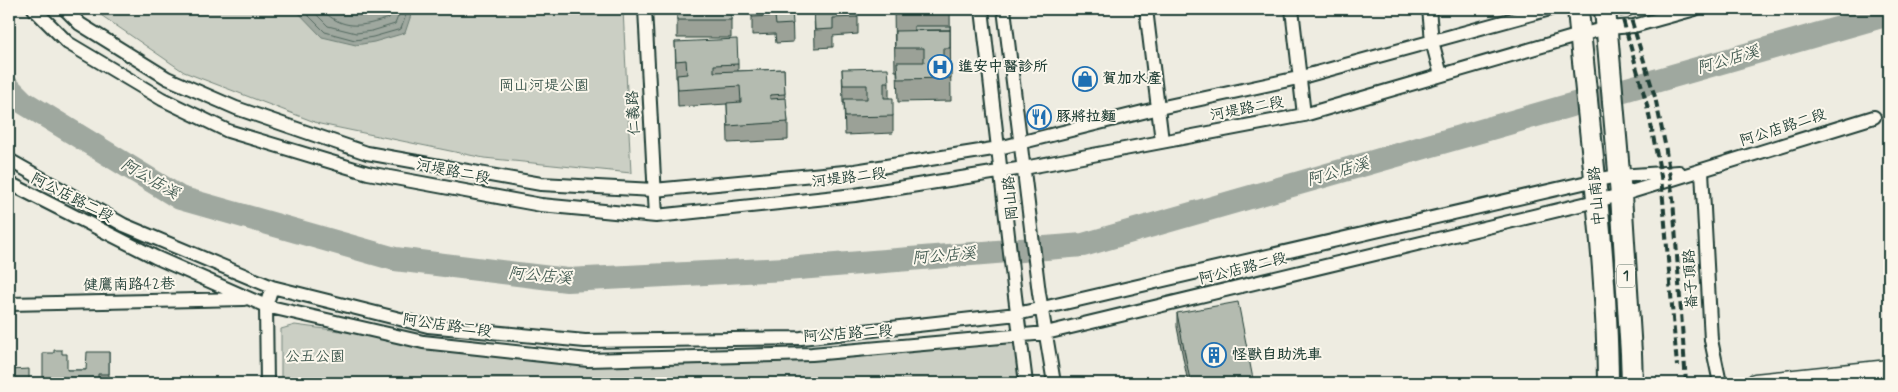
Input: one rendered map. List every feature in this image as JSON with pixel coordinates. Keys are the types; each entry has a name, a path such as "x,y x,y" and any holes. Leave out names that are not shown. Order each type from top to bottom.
{"main road":[{"name":"中山南路","path":"1578,9 1598,201 1608,352 1608,383"},
{"name":"中山南路","path":"1606,19 1632,383"},
{"path":"1755,383 1889,369"}],"street":[{"name":"河堤路二段","path":"34,9 68,43 162,99 228,131 368,173 541,205 656,216 855,195 1024,168 1304,115 1441,75 1581,44 1606,19 1634,26 1695,9"},
{"name":"河堤路二段","path":"65,9 80,24 168,78 236,108 367,153 542,184 654,190 855,171 999,148 1159,108 1298,78 1550,9"},
{"name":"仁義路","path":"645,9 656,216"},
{"name":"岡山路","path":"982,9 1014,296 1026,383"},
{"name":"岡山路","path":"1004,9 1039,294 1054,383"},
{"path":"1146,9 1162,141"},
{"path":"1292,9 1298,78 1304,115"},
{"path":"1428,9 1432,41 1441,75"},
{"name":"阿公店路二段","path":"9,160 124,225 272,287 428,326 586,341 801,338 1017,314 1042,309 1595,176 1619,180 1702,171 1874,117"},
{"name":"阿公店路二段","path":"9,183 155,258 266,306 423,342 588,360 812,354 1019,337 1046,333 1598,201 1619,180 1702,171"},
{"name":"崙子頂路","path":"1702,171 1711,340 1720,383"},
{"path":"267,383 266,306 272,287"},
{"name":"健鷹南路42巷","path":"9,304 249,299"}],"green space":[{"name":"岡山河堤公園","path":"92,9 623,9 631,173 484,158 320,124 184,72"},
{"name":"公五公園","path":"295,325 423,342 588,360 1019,337 1026,383 281,383 281,329"}],"water":[{"path":"295,9 415,9 412,12 405,33 356,45 322,37"}],"building":[{"path":"677,9 731,9 731,20 677,20"},
{"path":"752,9 792,9 793,24 776,25 775,16 752,17"},
{"path":"814,9 857,9 858,17 833,18 833,29 815,30"},
{"path":"894,9 950,9 950,11 894,11"},
{"path":"914,26 950,26 950,30 914,30"},
{"path":"950,30 950,48 943,48 943,62 951,62 951,78 898,79 897,62 924,62 924,48 895,48 895,31"},
{"path":"737,39 738,64 714,65 714,72 784,69 785,94 770,95 770,99 786,98 788,122 728,126 727,103 741,102 740,86 678,90 677,75 687,74 686,60 676,61 675,42"},
{"path":"888,68 889,82 884,82 884,98 893,98 893,116 845,117 844,99 867,99 867,85 843,85 842,69"},
{"name":"怪獸自助洗車","path":"1238,302 1253,379 1190,380 1177,313"},
{"path":"54,350 62,350 62,354 67,354 67,370 86,370 87,352 109,352 109,374 98,374 98,383 43,383 43,353 54,353"},
{"path":"29,369 29,383 9,383 9,370"}],"waterway":[{"name":"阿公店溪","path":"9,88 23,102 180,198 395,259 567,280 786,269 1083,245 1889,14"}],"railway":[{"path":"1620,9 1647,105 1661,176 1677,366"},
{"path":"1628,9 1655,97 1665,144 1673,199 1686,383"}],"place":[{"name":"進安中醫診所","path":"940,67"},
{"name":"賀加水產","path":"1085,79"},
{"name":"豚將拉麵","path":"1039,117"},
{"name":"怪獸自助洗車","path":"1214,355"}]}
